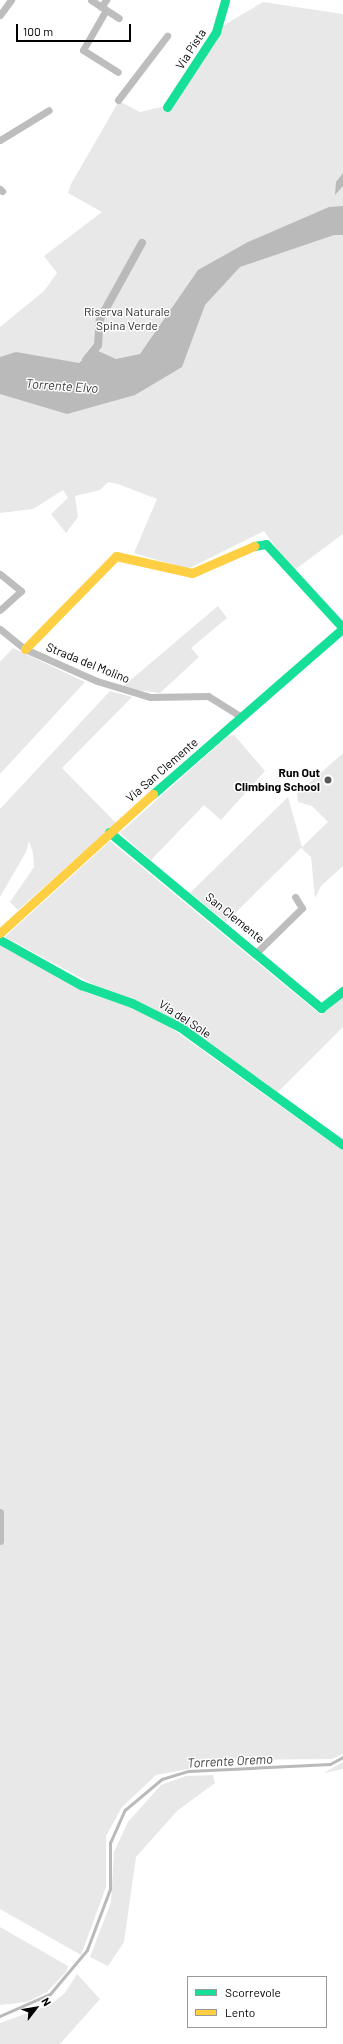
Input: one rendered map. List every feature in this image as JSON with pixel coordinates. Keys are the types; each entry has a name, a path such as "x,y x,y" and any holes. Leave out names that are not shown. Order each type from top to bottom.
{"street":[{"path":"0,15 11,0"},
{"path":"91,0 119,18"},
{"path":"106,0 104,8 83,50 118,72"},
{"name":"Via Pista","path":"167,107 216,32 225,0"},
{"path":"118,100 167,36"},
{"path":"0,140 49,110"},
{"path":"25,649 116,556 192,573 261,543 266,544 343,628"},
{"path":"0,574 21,591 0,610"},
{"name":"Via San Clemente","path":"0,934 109,832 240,716 343,628"},
{"name":"Strada del Molino","path":"0,629 25,649 97,681 137,694 208,696 240,716"},
{"name":"San Clemente","path":"109,832 257,952 321,1008 343,991"},
{"path":"257,952 302,908 295,897"},
{"name":"Via del Sole","path":"0,940 81,985 169,1020 343,1146"},
{"path":"0,1512 0,1541"}],"green space":[{"name":"Riserva Naturale Spina Verde","path":"263,2 343,14 343,534 293,571 264,531 188,569 134,553 157,499 118,484 108,482 100,490 75,496 78,517 66,533 51,514 68,498 63,490 33,509 0,513 0,327 44,291 57,273 44,256 102,212 68,193 71,184 119,101 140,112 170,105 221,27"},
{"path":"218,606 227,618 191,648 199,657 160,693 121,688"},
{"path":"13,648 85,682 0,774 0,662"},
{"path":"110,691 132,697 62,768 116,823 18,910 10,902 34,867 33,853 29,841 26,852 0,897 0,809"},
{"path":"234,735 265,771 221,820 204,805 151,860 120,833 228,736"},
{"path":"343,753 343,866 321,886 315,898 311,857 301,848 226,922 190,893 288,797 302,847 328,822 312,806 298,802 297,794"},
{"path":"110,841 321,1015 343,996 343,1027 277,1093 206,1045 5,937"},
{"path":"0,945 88,993 153,1015 343,1151 343,1754 332,1759 237,1760 156,1775 122,1807 106,1836 106,1887 81,1955 0,1909"},
{"path":"343,1762 343,1769 324,1773"},
{"path":"213,1775 215,1783 177,1811 136,1857 124,1942 108,1966 90,1957 111,1902 114,1852 128,1822 161,1785 186,1776"},
{"path":"0,1927 68,1966 66,1972 47,1992 27,2002 0,2005"},
{"path":"77,1974 100,1999 60,2044 0,2044 0,2023 50,2005 65,1993"}],"water":[{"path":"343,173 343,186 335,195 336,182"},
{"name":"Torrente Elvo","path":"343,206 343,235 334,235 240,267 205,305 182,367 135,395 67,414 0,394 0,357 16,352 79,363 96,350 116,359 140,354 198,270 248,242 329,207"}],"waterway":[{"path":"86,360 98,345 100,319 142,243"},
{"name":"Torrente Oremo","path":"0,2016 50,1994 87,1950 110,1889 110,1843 125,1810 162,1779 189,1771 330,1764 343,1757"}],"traffic: fast":[{"path":"167,107 216,32 225,0"},
{"path":"254,546 266,544 343,628"},
{"path":"153,794 343,628"},
{"path":"109,832 321,1008 343,991"},
{"path":"0,940 81,985 132,1003 180,1027 343,1145"}],"traffic: slow":[{"path":"25,649 116,556 192,573 254,546"},
{"path":"0,933 153,794"}],"place":[{"name":"Run Out Climbing School","path":"328,780"}]}
